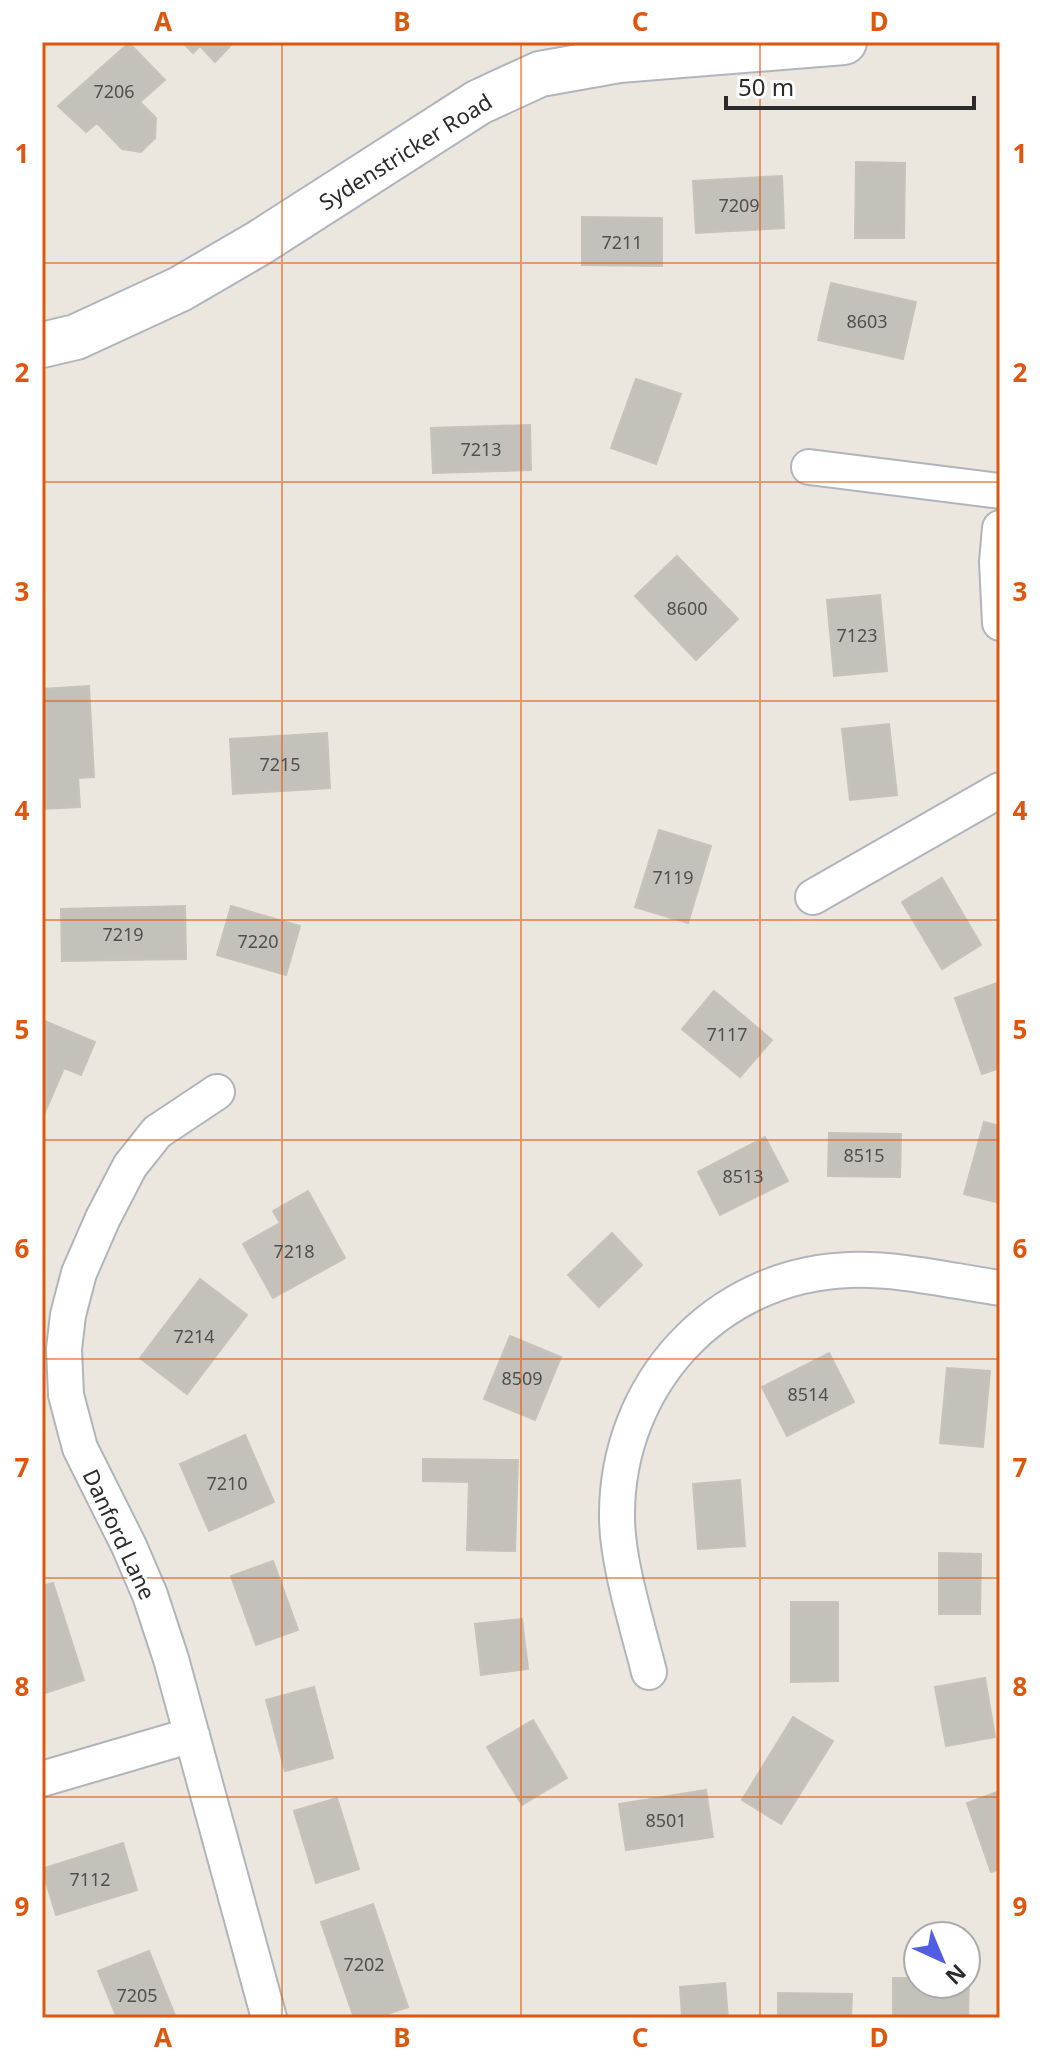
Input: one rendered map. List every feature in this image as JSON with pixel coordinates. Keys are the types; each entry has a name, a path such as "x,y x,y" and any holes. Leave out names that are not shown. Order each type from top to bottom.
{"main road":[{"name":"Sydenstricker Road","path":"42,345 76,337 180,289 259,243 479,102 540,74 619,60 844,42"}],"street":[{"path":"809,467 1000,491"},
{"path":"1000,528 997,562 1000,623"},
{"path":"813,897 1000,790"},
{"name":"Danford Lane","path":"217,1092 157,1132 130,1166 79,1273 68,1315 64,1349 66,1395 80,1448 150,1595 192,1735 269,2018"},
{"path":"649,1672 626,1580 616,1521 618,1479 629,1432 649,1389 661,1369 692,1334 734,1303 770,1286 809,1274 850,1269 1000,1288"},
{"path":"42,1779 192,1735"}],"building":[{"path":"182,42 234,42 215,62 200,46 193,53"},
{"path":"129,43 165,80 140,102 156,118 155,138 141,152 122,149 97,123 86,132 58,106"},
{"path":"856,162 905,163 904,238 855,238"},
{"path":"782,176 784,228 696,233 693,181"},
{"path":"582,217 662,218 662,266 582,265"},
{"path":"831,283 916,302 903,359 818,340"},
{"path":"636,379 681,394 656,464 611,448"},
{"path":"530,425 531,470 433,473 431,428"},
{"path":"677,556 738,619 696,660 635,596"},
{"path":"880,595 887,671 834,676 827,600"},
{"path":"89,686 94,777 78,778 80,807 42,809 42,689"},
{"path":"889,724 897,795 850,800 842,729"},
{"path":"327,733 330,788 233,794 230,739"},
{"path":"659,830 711,846 688,923 635,907"},
{"path":"942,878 981,945 942,969 902,902"},
{"path":"185,906 186,959 62,961 61,909"},
{"path":"231,906 300,926 286,975 217,955"},
{"path":"1000,982 1000,1068 982,1074 955,998"},
{"path":"714,991 772,1040 740,1077 682,1029"},
{"path":"42,1020 95,1042 81,1075 64,1068 42,1119"},
{"path":"984,1122 1000,1126 1000,1203 964,1194"},
{"path":"829,1133 901,1134 900,1177 828,1176"},
{"path":"765,1137 788,1181 720,1215 698,1172"},
{"path":"308,1191 345,1258 273,1298 243,1244 280,1223 273,1211"},
{"path":"612,1233 642,1265 599,1307 568,1275"},
{"path":"200,1279 247,1315 187,1394 140,1358"},
{"path":"510,1336 561,1357 535,1420 484,1399"},
{"path":"829,1353 854,1402 787,1436 762,1387"},
{"path":"947,1368 990,1371 983,1447 940,1443"},
{"path":"245,1435 274,1502 209,1531 180,1464"},
{"path":"423,1459 518,1460 515,1551 467,1550 469,1482 423,1481"},
{"path":"740,1480 745,1546 698,1549 693,1484"},
{"path":"939,1553 981,1554 980,1614 939,1614"},
{"path":"273,1561 298,1630 256,1645 231,1576"},
{"path":"53,1583 84,1680 42,1694 42,1586"},
{"path":"791,1602 838,1602 838,1681 791,1682"},
{"path":"522,1619 528,1669 481,1675 475,1624"},
{"path":"985,1678 995,1737 946,1746 935,1687"},
{"path":"314,1687 333,1758 285,1771 266,1700"},
{"path":"793,1717 833,1741 781,1824 742,1800"},
{"path":"533,1720 567,1778 522,1805 487,1747"},
{"path":"706,1790 713,1837 626,1850 619,1804"},
{"path":"1000,1791 1000,1869 991,1872 967,1803"},
{"path":"337,1798 359,1869 316,1883 294,1811"},
{"path":"123,1843 137,1890 56,1915 42,1869"},
{"path":"373,1904 408,2007 375,2018 354,2018 321,1922"},
{"path":"149,1951 176,2018 117,2018 98,1971"},
{"path":"893,1978 902,1978 902,2000 968,2000 968,2018 893,2018"},
{"path":"725,1983 728,2018 662,2018 682,2016 680,1987"},
{"path":"778,1993 852,1994 851,2018 778,2018"}]}
